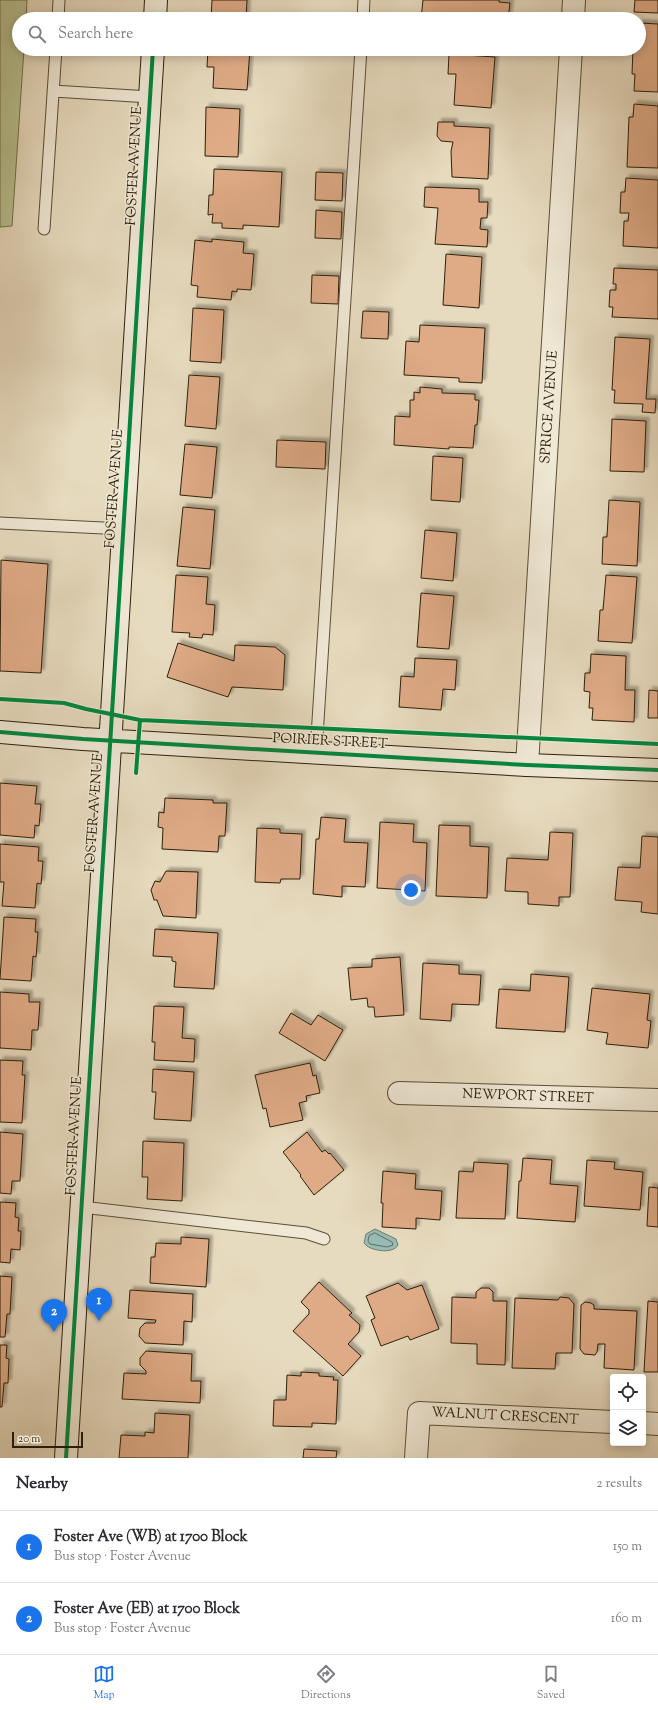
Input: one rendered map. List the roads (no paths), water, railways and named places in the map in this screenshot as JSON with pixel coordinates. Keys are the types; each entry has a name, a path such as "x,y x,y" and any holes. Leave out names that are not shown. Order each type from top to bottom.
{"street":[{"path":"155,12 156,0"},
{"path":"573,12 574,0"},
{"name":"FOSTER AVENUE","path":"66,1458 153,56"},
{"name":"SPRICE AVENUE","path":"528,765 572,56"},
{"name":"POIRIER STREET","path":"0,732 528,765 658,770"},
{"name":"NEWPORT STREET","path":"399,1093 658,1100"},
{"name":"WALNUT CRESCENT","path":"416,1458 418,1412 610,1422"},
{"path":"646,1423 658,1424"}],"lane":[{"path":"58,12 59,0"},
{"path":"363,12 364,0"},
{"path":"44,230 56,56"},
{"path":"316,752 361,56"},
{"path":"53,91 150,97"},
{"path":"0,523 124,529"},
{"path":"82,1206 306,1233 324,1239"}],"water":[{"path":"375,1229 396,1239 398,1245 396,1248 383,1251 367,1246 364,1243 366,1234"}],"place":[{"name":"Foster Ave (WB) at 1700 Block","path":"99,1321"},
{"name":"Foster Ave (EB) at 1700 Block","path":"54,1332"}]}
